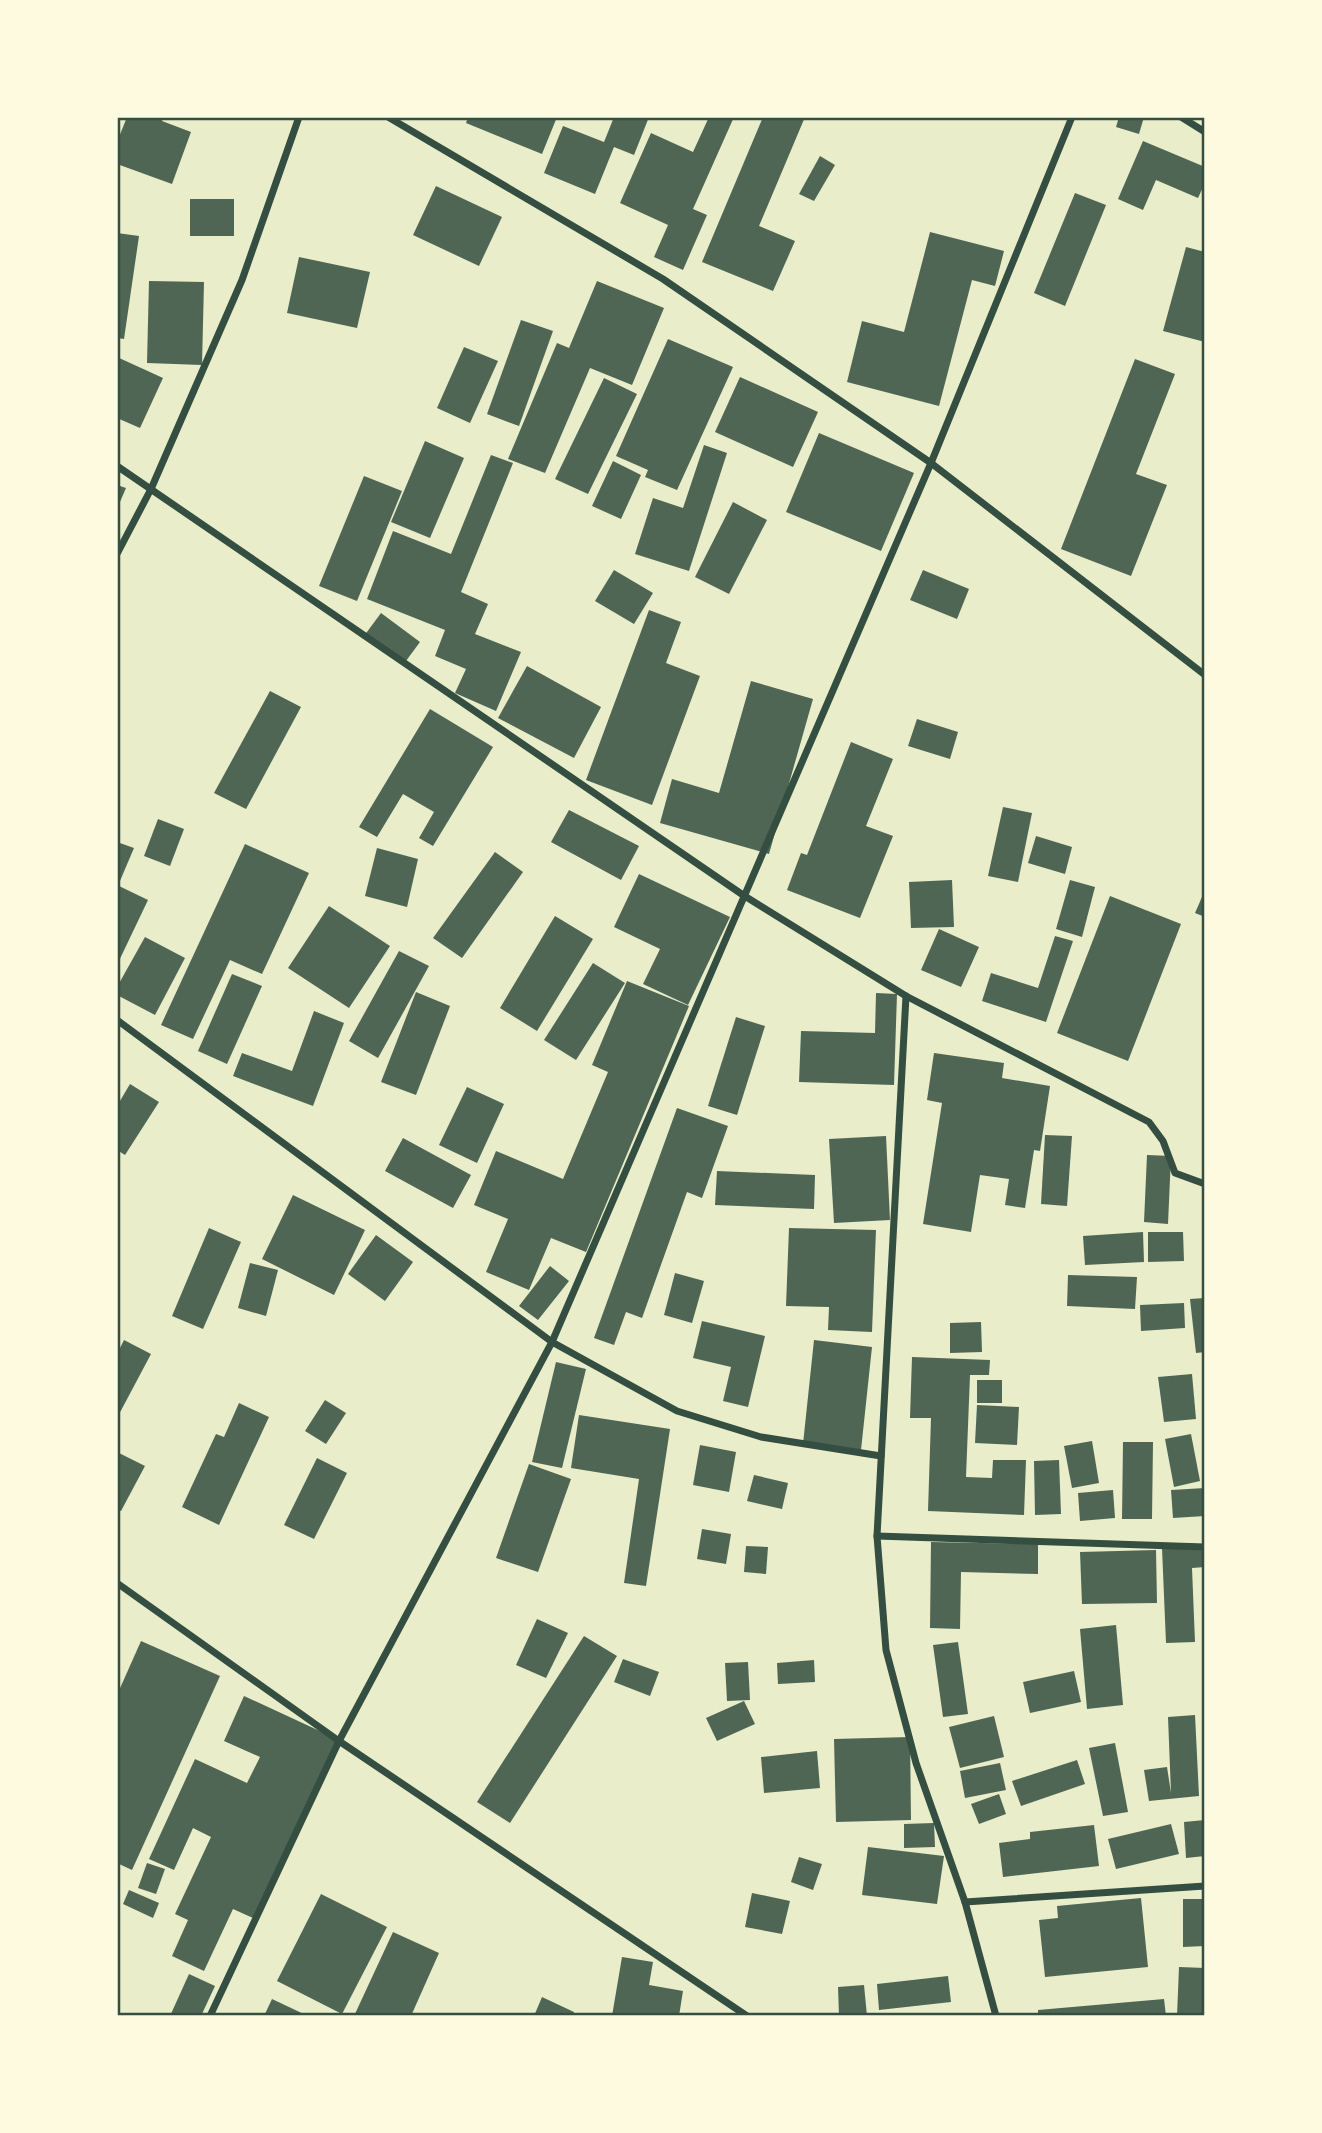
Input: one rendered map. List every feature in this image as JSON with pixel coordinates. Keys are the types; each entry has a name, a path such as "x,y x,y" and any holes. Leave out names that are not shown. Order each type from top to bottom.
{"street":[{"path":"117,554 151,489 242,280 299,117"},
{"path":"388,117 663,279 931,463 1205,675"},
{"path":"210,2016 339,1741 551,1342 931,463 1072,117"},
{"path":"1181,117 1205,132"},
{"path":"117,466 743,895 906,996 1149,1122 1163,1141 1175,1172 1205,1184"},
{"path":"906,996 877,1536 886,1650 916,1763 965,1902 996,2016"},
{"path":"117,1020 551,1342 677,1411 761,1437 881,1456"},
{"path":"877,1536 1205,1547"},
{"path":"117,1583 339,1741 747,2016"},
{"path":"965,1902 1205,1886"}],"building":[{"path":"127,117 163,117 162,121 191,132 172,184 117,164 117,142"},
{"path":"468,117 557,117 542,154 466,123"},
{"path":"614,117 649,117 634,155 614,147 595,194 544,173 563,126 604,142"},
{"path":"709,117 734,117 693,209 707,215 683,270 654,257 668,225 620,203 651,133 693,152"},
{"path":"763,117 805,117 759,226 795,241 773,291 702,262"},
{"path":"1119,117 1144,117 1139,134 1116,127"},
{"path":"1143,141 1205,167 1205,183 1198,198 1156,180 1143,210 1118,199"},
{"path":"820,156 835,165 814,201 799,194"},
{"path":"436,186 502,217 479,266 413,235"},
{"path":"1075,193 1106,205 1065,306 1034,293"},
{"path":"190,199 234,199 234,236 190,236"},
{"path":"930,232 1004,251 995,286 972,280 939,406 847,382 862,321 904,332"},
{"path":"117,233 139,236 124,339 117,338"},
{"path":"1186,247 1205,252 1205,342 1163,331"},
{"path":"299,257 370,272 357,328 287,313"},
{"path":"149,281 204,282 202,365 147,363"},
{"path":"597,281 664,308 632,385 590,368 545,473 508,459 557,343 569,348"},
{"path":"521,320 553,331 519,426 487,414"},
{"path":"668,339 733,367 677,490 645,477 648,470 616,456"},
{"path":"464,347 498,361 470,423 437,408"},
{"path":"117,357 163,378 140,428 117,418"},
{"path":"1135,359 1175,374 1136,474 1167,485 1131,576 1061,549"},
{"path":"740,377 818,412 793,467 715,432"},
{"path":"604,378 637,394 588,494 555,479"},
{"path":"819,433 914,473 881,551 786,512"},
{"path":"425,441 464,458 430,538 391,522"},
{"path":"704,445 727,453 689,571 635,554 653,498 683,508"},
{"path":"491,455 513,463 461,592 488,604 475,634 521,652 496,711 455,693 466,669 435,656 445,630 367,599 393,531 451,554"},
{"path":"613,461 641,475 621,519 592,506"},
{"path":"364,476 402,491 357,601 319,586"},
{"path":"117,485 126,488 117,509"},
{"path":"733,502 767,520 729,594 695,577"},
{"path":"614,570 653,593 634,624 595,601"},
{"path":"923,570 969,589 957,619 910,600"},
{"path":"649,610 681,622 666,663 700,676 652,805 586,780"},
{"path":"381,613 420,642 403,665 364,636"},
{"path":"527,666 601,707 574,758 498,718"},
{"path":"751,681 813,699 769,854 660,823 672,779 719,793"},
{"path":"270,691 301,707 246,809 214,793"},
{"path":"430,709 493,747 433,846 419,838 434,812 403,794 377,837 359,827"},
{"path":"917,719 958,732 950,759 908,746"},
{"path":"851,742 893,759 866,826 893,836 860,918 787,890 801,853 807,855"},
{"path":"1003,807 1032,813 1018,882 988,876"},
{"path":"569,810 639,846 621,880 551,842"},
{"path":"158,819 184,829 170,866 144,856"},
{"path":"1036,836 1072,847 1065,874 1028,863"},
{"path":"117,842 134,848 117,888"},
{"path":"245,844 309,873 262,974 230,960 193,1039 161,1025"},
{"path":"377,848 418,859 407,907 365,896"},
{"path":"495,852 523,872 462,958 433,938"},
{"path":"639,874 730,917 688,1005 643,984 660,949 614,927"},
{"path":"952,880 954,927 911,928 909,882"},
{"path":"1070,880 1095,887 1082,937 1056,929"},
{"path":"119,886 148,900 117,965 117,889"},
{"path":"1205,890 1205,917 1195,913"},
{"path":"1110,896 1181,924 1128,1061 1057,1033"},
{"path":"329,906 390,946 349,1008 288,968"},
{"path":"555,916 593,939 537,1031 500,1008"},
{"path":"939,929 979,947 961,987 921,970"},
{"path":"1055,936 1073,941 1046,1022 982,1001 991,973 1038,988"},
{"path":"145,937 185,958 155,1015 117,995 117,987"},
{"path":"399,951 429,966 378,1058 349,1041"},
{"path":"593,963 625,983 576,1060 544,1040"},
{"path":"232,974 262,986 227,1064 198,1051"},
{"path":"627,981 689,1006 586,1252 551,1238 529,1290 486,1272 508,1219 474,1205 496,1151 563,1179 608,1072 592,1065"},
{"path":"416,992 450,1006 416,1095 381,1082"},
{"path":"876,993 897,994 894,1085 799,1082 801,1031 875,1033"},
{"path":"314,1011 344,1023 313,1106 233,1076 242,1053 292,1071"},
{"path":"736,1017 765,1026 737,1115 708,1106"},
{"path":"934,1053 1004,1063 1002,1078 1050,1086 1040,1151 1034,1150 1025,1208 1005,1205 1009,1179 980,1175 971,1232 923,1224 942,1103 927,1100"},
{"path":"130,1084 159,1102 125,1155 117,1150 117,1106"},
{"path":"467,1087 504,1104 477,1163 439,1145"},
{"path":"677,1108 728,1126 702,1198 687,1192 642,1318 626,1312 614,1345 594,1338"},
{"path":"1045,1135 1072,1136 1067,1206 1041,1204"},
{"path":"886,1136 890,1220 834,1223 829,1139"},
{"path":"403,1138 471,1175 453,1208 385,1171"},
{"path":"1147,1155 1171,1156 1168,1224 1144,1222"},
{"path":"717,1171 815,1175 814,1209 715,1205"},
{"path":"293,1195 365,1230 334,1295 262,1259"},
{"path":"209,1228 241,1242 203,1329 172,1316"},
{"path":"789,1228 876,1230 872,1332 828,1330 829,1307 786,1306"},
{"path":"1143,1232 1144,1262 1085,1265 1083,1236"},
{"path":"1148,1232 1183,1232 1184,1261 1148,1262"},
{"path":"376,1235 413,1262 385,1301 348,1274"},
{"path":"250,1263 278,1270 266,1316 238,1308"},
{"path":"550,1266 569,1281 538,1320 519,1306"},
{"path":"675,1273 704,1281 692,1323 664,1315"},
{"path":"1068,1275 1137,1277 1135,1309 1067,1306"},
{"path":"1205,1298 1205,1352 1196,1353 1190,1299"},
{"path":"1184,1303 1185,1328 1141,1331 1140,1305"},
{"path":"702,1321 765,1336 748,1407 723,1401 731,1367 693,1358"},
{"path":"981,1322 982,1352 950,1353 950,1323"},
{"path":"124,1340 151,1354 117,1418 117,1354"},
{"path":"814,1340 872,1347 861,1450 803,1444"},
{"path":"912,1357 990,1360 989,1375 970,1375 966,1477 992,1478 993,1460 1026,1460 1024,1515 928,1511 931,1418 910,1418"},
{"path":"556,1362 586,1369 562,1468 532,1462"},
{"path":"1192,1374 1196,1419 1164,1422 1158,1377"},
{"path":"977,1380 1002,1380 1002,1403 977,1403"},
{"path":"325,1400 346,1413 326,1444 305,1431"},
{"path":"239,1403 269,1417 219,1525 182,1507 216,1434 224,1437"},
{"path":"977,1405 1019,1407 1017,1445 975,1443"},
{"path":"579,1415 670,1429 646,1586 624,1583 639,1479 571,1468"},
{"path":"1191,1434 1200,1481 1174,1487 1165,1439"},
{"path":"1092,1441 1099,1483 1072,1488 1064,1446"},
{"path":"1123,1442 1153,1442 1152,1519 1122,1519"},
{"path":"700,1445 736,1452 729,1492 693,1485"},
{"path":"117,1452 145,1466 121,1511 117,1510"},
{"path":"317,1458 347,1473 314,1539 284,1525"},
{"path":"1059,1460 1061,1514 1035,1515 1034,1461"},
{"path":"529,1464 571,1479 538,1572 496,1558"},
{"path":"754,1475 788,1483 782,1509 747,1501"},
{"path":"1205,1488 1205,1516 1173,1518 1171,1490"},
{"path":"1113,1490 1115,1518 1080,1521 1078,1493"},
{"path":"702,1529 731,1534 726,1564 697,1559"},
{"path":"931,1542 1038,1544 1038,1574 961,1572 960,1629 930,1628"},
{"path":"746,1546 768,1547 766,1574 744,1572"},
{"path":"1205,1546 1205,1567 1192,1568 1195,1642 1166,1643 1162,1548"},
{"path":"1156,1550 1157,1603 1082,1604 1080,1552"},
{"path":"537,1619 568,1633 546,1678 516,1665"},
{"path":"1116,1625 1123,1705 1087,1709 1080,1629"},
{"path":"584,1636 617,1656 510,1823 477,1802"},
{"path":"141,1641 220,1676 132,1870 117,1863 117,1695"},
{"path":"958,1642 968,1714 943,1717 933,1645"},
{"path":"623,1659 659,1672 650,1696 614,1682"},
{"path":"814,1660 815,1682 778,1684 777,1663"},
{"path":"748,1662 750,1700 727,1701 725,1663"},
{"path":"1074,1671 1081,1702 1030,1713 1023,1682"},
{"path":"244,1696 337,1739 253,1918 233,1909 204,1971 172,1956 188,1920 175,1914 211,1837 193,1828 174,1870 149,1859 195,1759 247,1783 260,1757 224,1741"},
{"path":"744,1701 755,1724 717,1741 706,1718"},
{"path":"1195,1715 1199,1796 1149,1801 1144,1770 1167,1767 1171,1793 1168,1717"},
{"path":"994,1716 1004,1757 960,1768 949,1727"},
{"path":"910,1737 911,1820 836,1822 834,1739"},
{"path":"1115,1743 1128,1812 1103,1816 1089,1748"},
{"path":"817,1751 820,1788 764,1793 761,1757"},
{"path":"1077,1760 1085,1784 1021,1806 1012,1781"},
{"path":"1000,1763 1006,1790 965,1798 960,1771"},
{"path":"999,1794 1006,1814 979,1824 971,1804"},
{"path":"1205,1820 1205,1856 1186,1858 1184,1822"},
{"path":"934,1823 935,1847 904,1848 904,1824"},
{"path":"1171,1824 1179,1854 1116,1869 1108,1839"},
{"path":"1094,1825 1099,1866 1003,1877 999,1843 1030,1839 1030,1832"},
{"path":"868,1847 944,1856 937,1904 862,1895"},
{"path":"799,1857 822,1864 813,1890 791,1882"},
{"path":"147,1863 165,1869 156,1894 138,1888"},
{"path":"129,1890 159,1903 153,1918 123,1904"},
{"path":"752,1893 790,1901 782,1934 745,1927"},
{"path":"321,1894 387,1927 342,2014 277,1981"},
{"path":"1141,1898 1148,1967 1045,1977 1039,1920 1058,1918 1057,1906"},
{"path":"1183,1899 1205,1899 1205,1946 1183,1947"},
{"path":"393,1932 439,1953 411,2016 354,2016"},
{"path":"622,1957 653,1962 649,1985 683,1991 679,2016 612,2016"},
{"path":"1179,1967 1205,1968 1205,2016 1177,2016"},
{"path":"189,1974 215,1986 201,2016 170,2016"},
{"path":"948,1976 951,2002 879,2010 877,1984"},
{"path":"864,1985 867,2016 839,2016 838,1987"},
{"path":"542,1997 574,2012 573,2016 534,2016"},
{"path":"272,1999 308,2016 264,2016"},
{"path":"1164,1999 1166,2016 1038,2016 1038,2010"}]}
